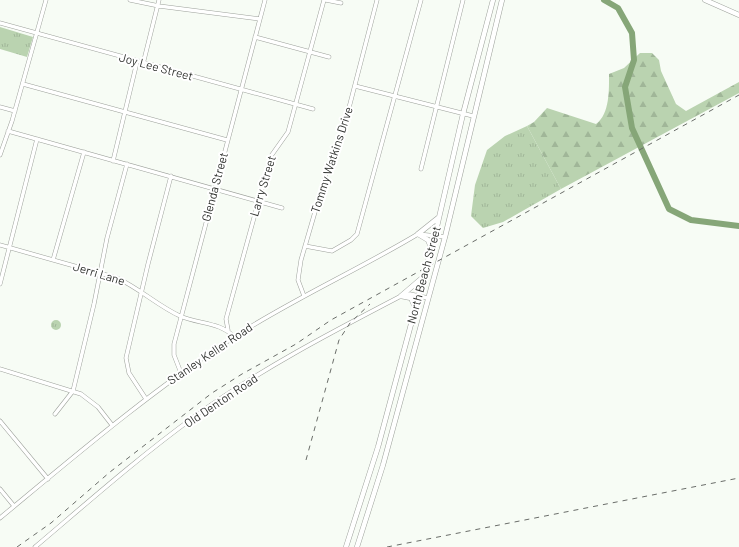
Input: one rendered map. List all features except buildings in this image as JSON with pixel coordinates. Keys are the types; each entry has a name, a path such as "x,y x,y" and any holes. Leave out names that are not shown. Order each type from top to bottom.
{"main road":[{"name":"North Beach Street","path":"346,547 374,462 432,247 463,114 493,0"},
{"name":"North Beach Street","path":"357,547 384,465 445,237 502,0"},
{"path":"705,0 739,15"},
{"path":"482,41 491,43"},
{"path":"432,247 428,240 418,234 440,217"},
{"path":"401,296 414,287 423,277"},
{"path":"401,296 410,298 415,307"},
{"path":"393,392 403,394"},
{"path":"374,462 384,465"}],"street":[{"path":"0,155 15,111 46,0"},
{"path":"130,0 260,19"},
{"path":"143,64 159,0"},
{"name":"Glenda Street","path":"181,373 173,350 265,0"},
{"path":"325,0 341,3"},
{"name":"Larry Street","path":"228,330 226,319 258,200 271,156 277,146 287,136 325,0"},
{"name":"Tommy Watkins Drive","path":"304,296 298,280 300,266 328,167 338,150 377,0"},
{"path":"305,246 332,251 351,240 357,234 421,0"},
{"path":"421,169 463,0"},
{"name":"Joy Lee Street","path":"0,23 143,64 313,109"},
{"path":"255,37 329,57"},
{"path":"113,161 137,62"},
{"path":"23,84 227,140"},
{"path":"355,86 473,116"},
{"path":"0,107 15,111"},
{"path":"8,131 258,200 282,208"},
{"path":"0,284 37,139"},
{"path":"53,260 84,152"},
{"path":"55,414 73,391 107,238 127,164"},
{"path":"146,399 129,373 126,358 171,176"},
{"path":"418,234 445,237"},
{"name":"Stanley Keller Road","path":"0,518 112,425 181,373 234,338 304,296 418,234"},
{"name":"Jerri Lane","path":"0,245 122,280 181,317 228,330"},
{"name":"Old Denton Road","path":"35,547 122,475 216,402 283,360 401,296 410,294 428,298"},
{"path":"228,330 234,338"},
{"path":"0,370 73,391 92,402 112,425"},
{"path":"0,421 48,479"},
{"path":"0,489 14,506"}],"green space":[{"path":"0,27 33,37 27,57 0,49"},
{"path":"640,53 652,53 659,60 661,71 676,104 686,111 739,82 739,93 561,189 527,126 534,122 547,108 596,124 601,120 608,101 609,74 624,68"},
{"path":"527,126 561,189 503,222 483,228 471,216 475,185 487,150 505,136"},
{"path":"54,320 58,320 60,321 60,329 54,330 51,327 51,323"}],"waterway":[{"path":"604,0 618,8 632,33 634,60 625,87 632,128 669,209 691,220 739,226"}],"railway":[{"path":"17,547 51,523 110,472 212,393 242,374 296,344 331,320 739,95"},
{"path":"306,460 339,340 350,323 370,304"},
{"path":"387,547 739,478"}]}
